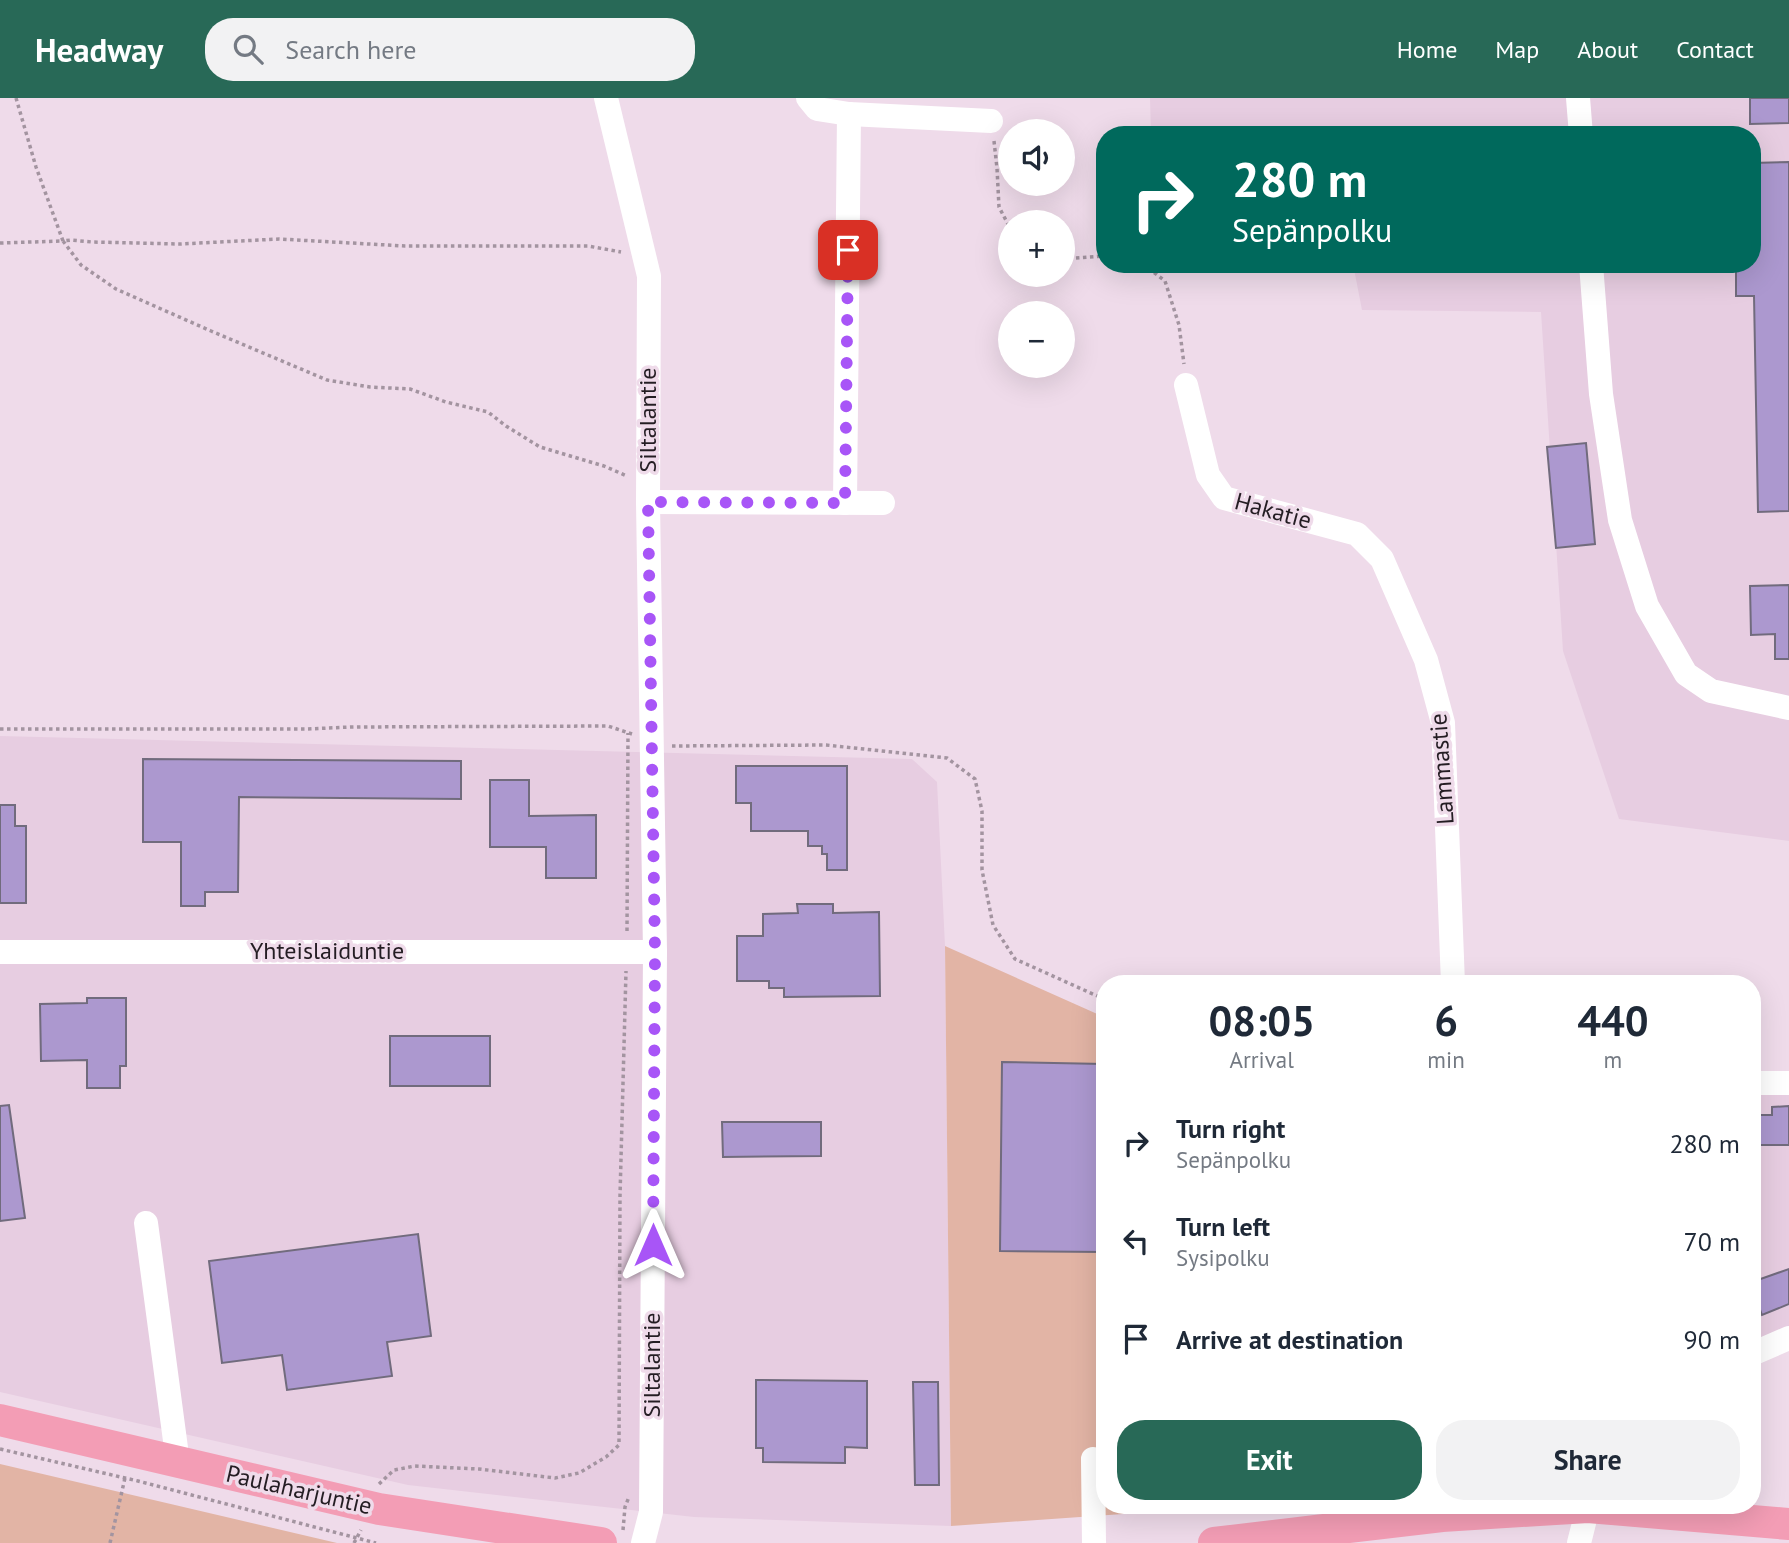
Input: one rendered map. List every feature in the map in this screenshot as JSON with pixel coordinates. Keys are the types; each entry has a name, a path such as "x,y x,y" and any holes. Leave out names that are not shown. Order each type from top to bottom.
{"main road":[{"name":"Paulaharjuntie","path":"0,1420 372,1507 601,1543"},
{"path":"1214,1543 1459,1514"},
{"path":"1671,1514 1789,1524"}],"street":[{"name":"Siltalantie","path":"606,98 649,276 648,502 655,952 651,1512 643,1543"},
{"path":"807,98 817,109 849,114 991,121"},
{"path":"1578,98 1580,126"},
{"path":"845,503 849,114"},
{"path":"1592,273 1601,394 1620,520 1647,606 1686,674 1711,691 1789,708"},
{"name":"Hakatie","path":"1186,385 1208,475 1224,498 1357,534"},
{"path":"648,502 883,503"},
{"name":"Lammastie","path":"1357,534 1382,559 1426,660 1443,723 1453,975"},
{"name":"Yhteislaiduntie","path":"0,951 655,952"},
{"path":"1761,1083 1789,1083"},
{"path":"146,1223 178,1462"},
{"path":"1761,1350 1789,1338"},
{"path":"1093,1459 1094,1543"},
{"path":"1579,1543 1586,1514"}],"path":[{"path":"16,98 36,167 63,241 81,265 116,289 327,380 370,387 410,389 446,402 488,412 540,447 604,466 632,479"},
{"path":"991,121 1001,210"},
{"path":"0,243 63,241 180,244 279,239 405,246 588,246 627,253"},
{"path":"1075,258 1096,257"},
{"path":"1155,273 1165,281 1179,325 1186,385"},
{"path":"0,729 608,726 667,746 826,745 947,758 975,779 982,811 982,870 993,925 1015,959 1096,995"},
{"path":"354,1543 372,1507 379,1482 394,1470 415,1466 479,1469 555,1478 579,1473 606,1457 619,1445 620,1196 627,951 628,732"},
{"path":"0,1449 125,1478 376,1543"},
{"path":"110,1543 125,1478"}],"shaded area":[{"path":"1150,98 1789,98 1789,841 1619,819 1563,651 1541,312 1362,310 1355,273 1761,273 1761,126 1151,126"},
{"path":"0,736 912,759 937,782 945,946 951,1526 694,1517 408,1485 0,1392"},
{"path":"945,946 1096,1013 1096,1514 1122,1514 951,1526"},
{"path":"1761,1095 1789,1095 1789,1330 1761,1341"},
{"path":"0,1464 337,1543 0,1543"}],"building":[{"path":"1750,98 1789,98 1789,123 1750,124"},
{"path":"1789,162 1789,511 1758,512 1754,296 1736,296 1736,273 1761,273 1761,163"},
{"path":"1586,443 1595,544 1556,548 1547,447"},
{"path":"1789,585 1789,659 1775,659 1775,634 1751,635 1750,586"},
{"path":"143,759 461,761 461,799 239,797 238,892 205,892 205,906 181,906 181,842 143,842"},
{"path":"736,766 847,766 847,870 827,870 827,854 822,854 822,846 808,846 808,831 751,831 751,803 736,803"},
{"path":"490,780 529,780 529,816 596,815 596,878 546,878 546,847 490,847"},
{"path":"0,805 15,805 15,826 26,826 26,903 0,903"},
{"path":"797,904 833,904 833,913 879,912 880,996 784,997 784,988 769,988 769,981 737,981 737,936 763,936 763,914 798,913"},
{"path":"87,998 126,998 126,1066 120,1066 120,1088 87,1088 87,1060 41,1061 40,1004 87,1003"},
{"path":"390,1036 490,1036 490,1086 390,1086"},
{"path":"1002,1062 1096,1064 1096,1252 1000,1251"},
{"path":"9,1105 25,1218 0,1221 0,1106"},
{"path":"1789,1106 1789,1145 1761,1145 1761,1115 1772,1115 1772,1107"},
{"path":"722,1122 821,1122 821,1156 723,1157"},
{"path":"418,1234 431,1336 387,1342 392,1376 287,1390 282,1355 222,1363 209,1261"},
{"path":"1789,1269 1789,1304 1762,1315 1761,1279"},
{"path":"756,1380 867,1381 867,1448 845,1447 845,1463 763,1462 763,1448 756,1448"},
{"path":"913,1382 938,1382 939,1485 915,1485"}],"route":[{"path":"653,1245 655,952 648,502 845,503 848,250"}]}
